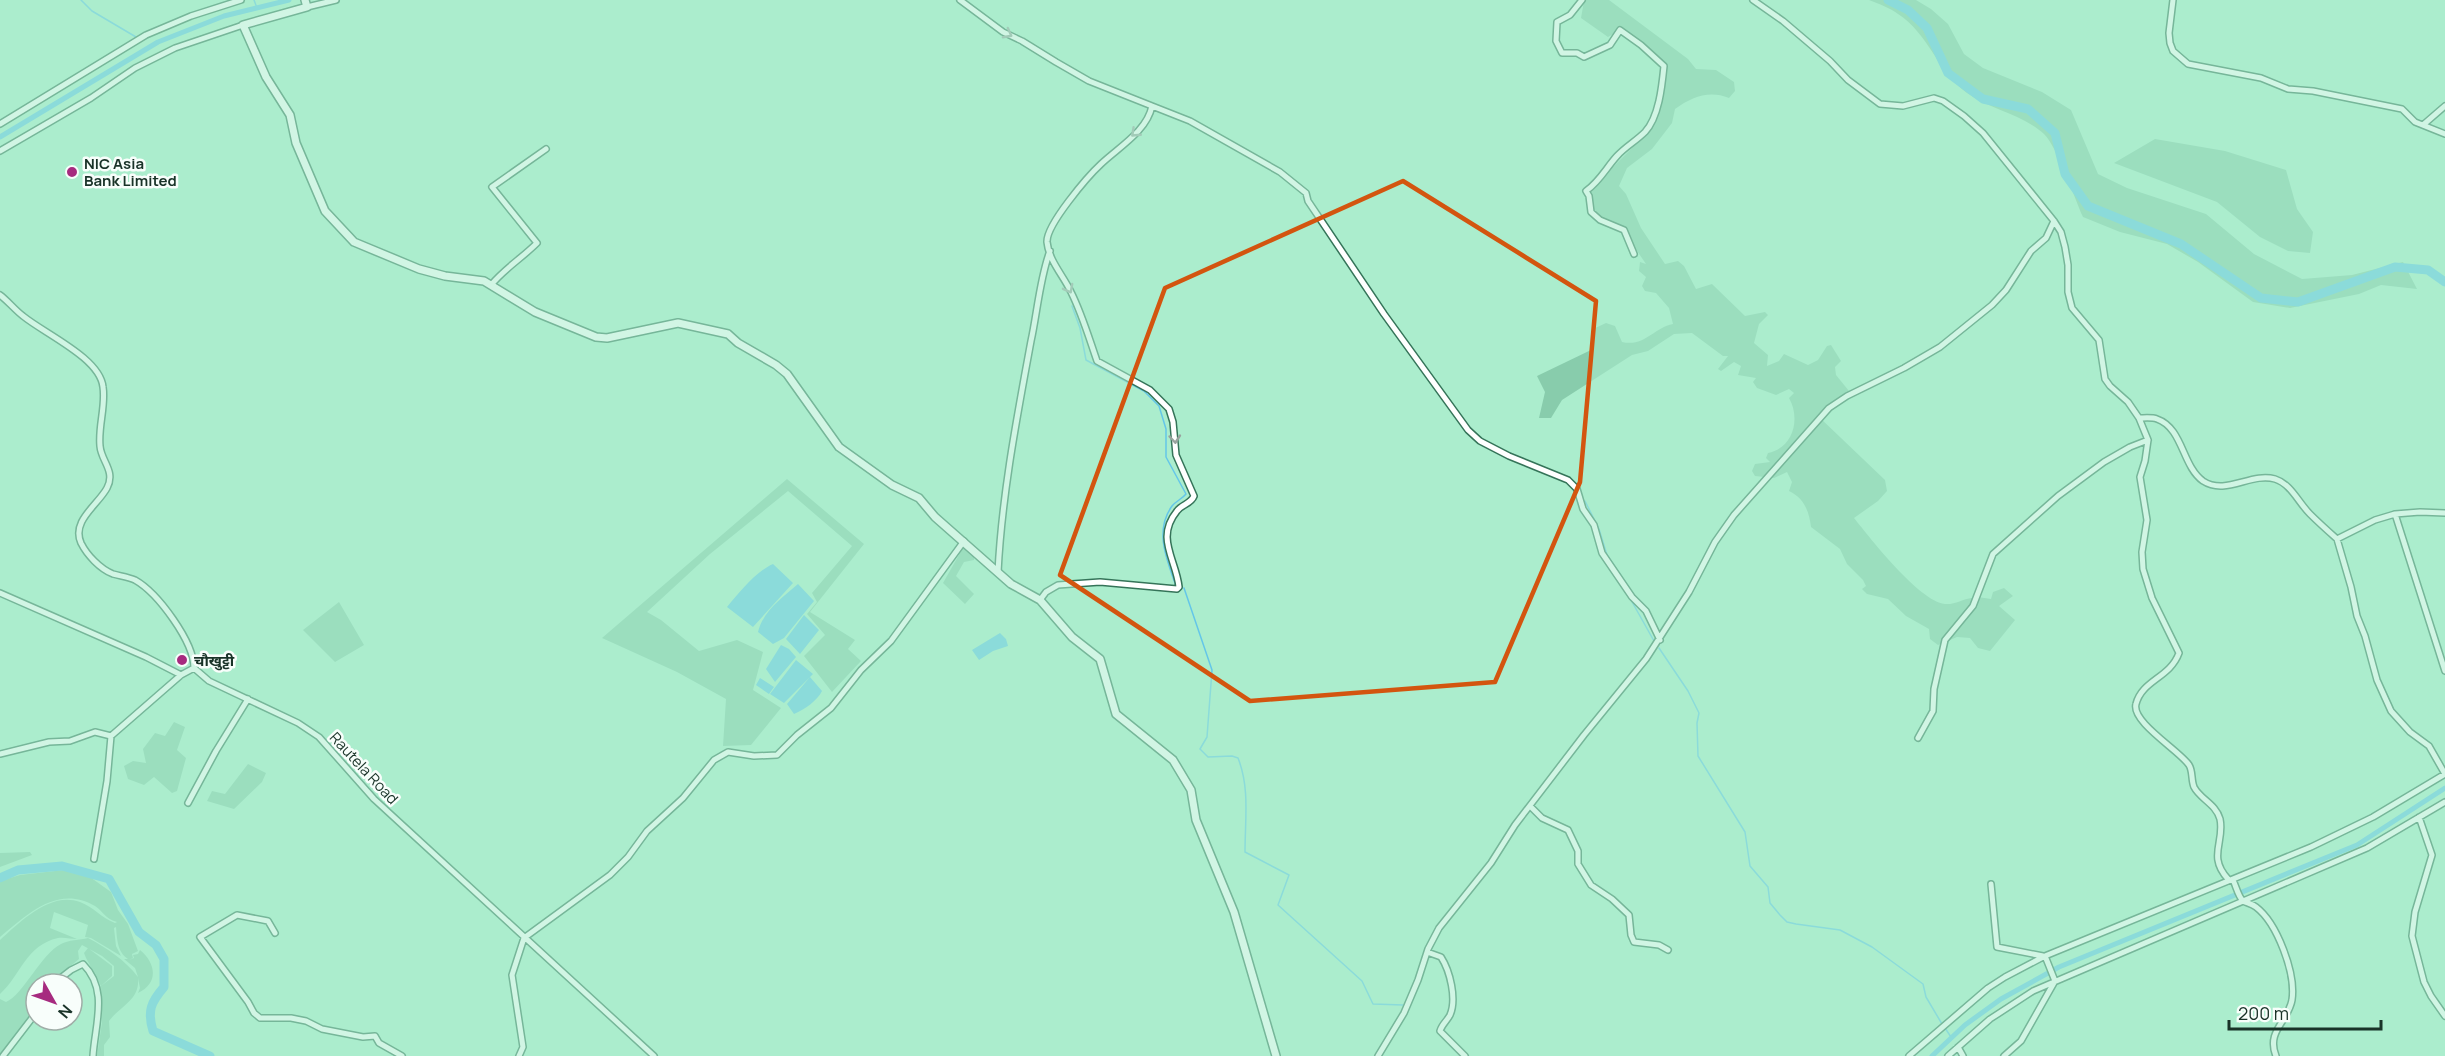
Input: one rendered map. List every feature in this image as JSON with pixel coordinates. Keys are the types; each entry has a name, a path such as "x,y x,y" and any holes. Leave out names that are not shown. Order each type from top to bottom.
{"street":[{"path":"0,124 146,35 191,16 242,0"},
{"path":"0,151 145,63 175,48 306,3 336,0"},
{"path":"960,0 1003,32 1089,81 1190,121 1280,172 1306,193 1308,201 1384,314 1468,430 1480,441 1509,456 1568,480 1577,489 1583,509 1594,525 1602,553 1632,597 1646,611 1660,640"},
{"path":"1582,0 1570,15 1557,22 1556,41 1562,53 1577,53 1584,57 1610,45 1620,30 1664,66 1663,81 1652,121 1646,131 1616,157 1596,184 1586,191 1591,212 1600,220 1624,230 1634,254"},
{"path":"1753,0 1783,21 1830,61 1848,80 1880,105 1903,106 1934,98 1943,101 1964,116 1983,133 2061,232 2068,265 2068,292 2072,308 2098,340 2105,379 2128,402 2139,418 2148,440 2140,477 2147,520 2142,552 2144,569 2152,598 2179,653 2170,670 2146,688 2135,705 2136,711 2142,721 2188,764 2195,788 2216,809 2220,818 2217,854 2220,871 2230,880 2243,900 2255,906 2280,937 2293,998 2277,1028 2273,1041 2276,1056"},
{"path":"2173,0 2170,43 2173,51 2188,64 2261,78 2288,89 2313,91 2402,109 2423,125 2445,134"},
{"path":"243,25 266,77 290,115 296,143 325,211 354,242 419,269 445,276 484,281 535,312 596,337 607,338 678,323 728,334 738,343 787,374 839,447 892,485 919,498 935,517 1011,584 1040,600 1072,637 1100,658 1116,714 1173,760 1191,790 1196,820 1234,912 1276,1056"},
{"path":"1040,600 1052,588 1068,584 1131,583 1177,589 1179,582 1166,541 1169,526 1178,510 1192,501 1194,496 1176,455 1173,422 1169,409 1150,390 1097,361 1071,291 1053,261 1047,235 1100,165 1141,128 1150,116 1152,106"},
{"path":"2423,125 2445,106"},
{"path":"491,285 502,272 523,257 537,243 492,187 546,149"},
{"path":"1378,1056 1404,1013 1427,952 1439,928 1491,863 1530,806 1660,640 1715,542 1734,515 1829,408 1847,396 1940,347 1992,305 2006,290 2031,251 2046,238 2054,221"},
{"path":"998,572 1000,529 1008,476 1039,296 1050,251"},
{"path":"0,295 23,316 89,362 99,374 103,386 104,403 100,448 109,467 110,479 107,489 82,522 79,531 80,541 88,554 100,566 111,573 136,580 165,610 189,645 194,660 194,668 181,675 111,736 107,781 94,858"},
{"path":"1909,1056 1988,988 2005,977 2311,847 2373,817 2445,774 2429,746 2410,732 2391,711 2377,680 2337,539 2308,513 2286,484 2272,478 2256,478 2238,485 2218,486 2203,481 2194,471 2171,428 2158,419 2139,418"},
{"path":"1918,738 1933,711 1934,689 1945,640 1973,606 1993,554 2058,496 2104,462 2148,440"},
{"path":"2337,539 2374,520 2395,514 2445,513"},
{"path":"2395,514 2445,671"},
{"path":"519,1056 523,1047 512,975 524,938 610,875 628,857 647,831 683,798 714,760 728,752 754,756 777,754 825,713 861,670 891,641 964,541"},
{"path":"0,594 146,657 181,675"},
{"name":"Rautela Road","path":"194,668 208,681 298,723 319,737 374,799 654,1056"},
{"path":"188,803 216,751 249,699"},
{"path":"0,754 49,742 70,741 95,732 111,736"},
{"path":"1948,1056 1990,1019 2054,978 2243,900 2276,889 2367,848 2445,802"},
{"path":"1530,806 1542,818 1568,830 1578,851 1578,864 1591,885 1618,904 1629,915 1634,942 1659,945 1668,950"},
{"path":"2419,817 2432,855 2415,912 2412,936 2424,982 2445,1016"},
{"path":"1991,884 1997,947 2046,958"},
{"path":"275,933 268,921 237,915 200,937 254,1013 260,1018 291,1018 306,1021 322,1029 363,1037 375,1036 379,1043 402,1056"},
{"path":"1427,952 1441,957 1449,975 1453,1003 1450,1016 1441,1026 1440,1032 1465,1056"},
{"path":"2004,1056 2021,1041 2054,978 2046,958"},
{"path":"68,972 83,964 95,980 99,993 97,1035 93,1056"},
{"path":"3,1056 24,1028"},
{"path":"1958,1047 1963,1056"}],"highlighted area":[{"path":"1403,181 1596,301 1580,482 1495,682 1250,701 1060,575 1165,288"}],"green space":[{"path":"1586,0 1609,0 1688,59 1696,69 1716,70 1734,82 1735,91 1729,98 1715,95 1701,96 1675,109 1672,123 1652,149 1627,168 1619,186 1626,194 1641,228 1665,264 1678,261 1684,266 1696,289 1712,284 1745,316 1765,312 1768,315 1759,324 1754,343 1768,355 1767,366 1779,361 1784,354 1808,365 1818,360 1827,346 1831,345 1841,361 1835,367 1836,375 1849,391 1818,416 1885,480 1887,491 1878,501 1854,518 1896,568 1934,600 1948,604 1974,598 1991,599 1993,592 2004,588 2013,596 1999,606 2015,620 1990,651 1978,648 1970,638 1957,637 1938,645 1930,639 1929,629 1906,616 1888,599 1867,594 1862,589 1866,586 1863,580 1847,564 1840,549 1811,527 1805,506 1789,491 1792,482 1787,472 1774,478 1755,476 1752,471 1755,464 1770,462 1766,458 1768,453 1777,450 1789,439 1794,415 1789,398 1794,393 1789,389 1776,395 1757,388 1753,382 1756,378 1738,375 1741,366 1734,362 1721,371 1718,369 1728,356 1723,356 1692,333 1674,334 1648,351 1632,355 1562,400 1551,418 1539,418 1545,392 1537,376 1591,350 1593,329 1606,323 1615,326 1622,342 1630,343 1643,340 1673,324 1669,308 1656,293 1645,291 1642,286 1646,277 1639,271 1640,262 1646,264 1620,226 1605,221 1593,212 1589,191 1651,129 1666,65 1623,28 1608,37 1581,18"},
{"path":"1869,0 1916,0 1948,24 1964,54 1983,68 2042,92 2071,110 2098,174 2127,188 2206,214 2254,254 2302,279 2352,275 2403,262 2417,289 2381,285 2359,294 2290,308 2253,302 2198,262 2167,244 2120,232 2083,217 2060,161 2044,134 2026,122 1967,93 1948,74 1908,22 1892,10"},
{"path":"2155,139 2225,151 2286,170 2297,209 2313,232 2310,253 2288,251 2260,237 2217,202 2114,163"},
{"path":"787,479 864,544 810,612 855,640 848,649 861,661 832,692 804,656 825,635 807,614 817,602 812,593 852,546 788,491 710,554 647,612 661,620 699,651 737,640 763,652 753,690 781,708 751,745 723,746 726,699 677,672 602,638"},
{"path":"974,545 974,560 964,562 956,576 974,594 965,604 943,583 964,546"},
{"path":"339,602 364,645 335,662 303,630"},
{"path":"174,722 185,727 177,750 186,758 177,791 172,793 154,777 144,785 128,779 124,766 133,761 146,763 143,749 155,733 165,736"},
{"path":"248,764 266,773 262,782 234,809 207,801 212,791 225,794"},
{"path":"30,852 32,855 0,867 0,853"},
{"path":"64,870 90,877 111,892 118,910 128,924 138,951 132,954 133,958 129,960 134,958 133,955 138,954 140,950 152,967 153,973 149,984 138,993 140,988 138,978 138,986 133,997 109,1021 110,1037 104,1045 104,1056 97,1056 102,1022 101,986 114,976 114,966 82,945 78,951 79,959 63,972 34,972 46,956 61,944 88,938 115,955 138,977 135,968 124,959 128,959 120,949 116,927 114,928 116,946 121,956 91,938 85,937 88,925 54,912 50,928 77,939 58,938 38,947 0,994 0,940 36,910 47,904 69,900 85,904 110,921 117,922 107,917 95,906 68,898 43,905 21,920 0,937 0,881 20,875"},
{"path":"88,948 112,966 112,976 101,986 84,953"},
{"path":"24,985 24,1023 0,1056 0,999 6,1002"}],"water":[{"path":"773,564 793,583 753,627 727,607 754,577"},
{"path":"798,584 814,601 784,638 773,644 758,632 761,624 774,605"},
{"path":"804,615 819,630 800,654 786,639"},
{"path":"1000,633 1006,639 1008,646 993,651 979,660 972,650"},
{"path":"781,645 789,649 796,657 775,682 766,669"},
{"path":"796,660 813,674 784,703 770,694"},
{"path":"810,677 822,691 810,704 794,714 787,704"},
{"path":"760,678 774,687 769,694 756,685"}],"waterway":[{"path":"81,0 92,11 136,37"},
{"path":"254,0 257,8"},
{"path":"0,137 158,42 224,16 289,0"},
{"path":"1888,0 1908,10 1927,28 1948,73 1983,99 2028,109 2055,133 2065,174 2088,206 2181,244 2261,298 2298,302 2395,267 2428,270 2445,282"},
{"path":"1072,306 1080,328 1086,360 1144,391 1159,406 1166,429 1166,457 1186,494 1172,506 1164,525 1164,546 1176,586"},
{"path":"1585,501 1599,529 1607,555 1631,591"},
{"path":"1184,588 1212,670 1207,737 1200,749 1208,757 1238,758 1245,792 1245,852 1289,875 1278,905 1362,981 1373,1004 1403,1005"},
{"path":"1631,600 1654,641"},
{"path":"1659,648 1688,691 1699,713 1698,756 1745,832 1750,866 1768,887 1770,903 1787,922 1840,930 1872,947 1923,984 1926,997 1942,1024"},
{"path":"1932,1056 1965,1025 2001,999 2059,967 2357,845 2445,788"},
{"path":"0,878 18,870 62,866 109,879 139,932 156,945 164,959 164,987 153,1002 150,1012 153,1031 210,1056"},
{"path":"1945,1028 1951,1037"}],"place":[{"name":"NIC Asia Bank Limited","path":"72,172"},
{"name":"चौखुट्टी","path":"182,660"}]}
